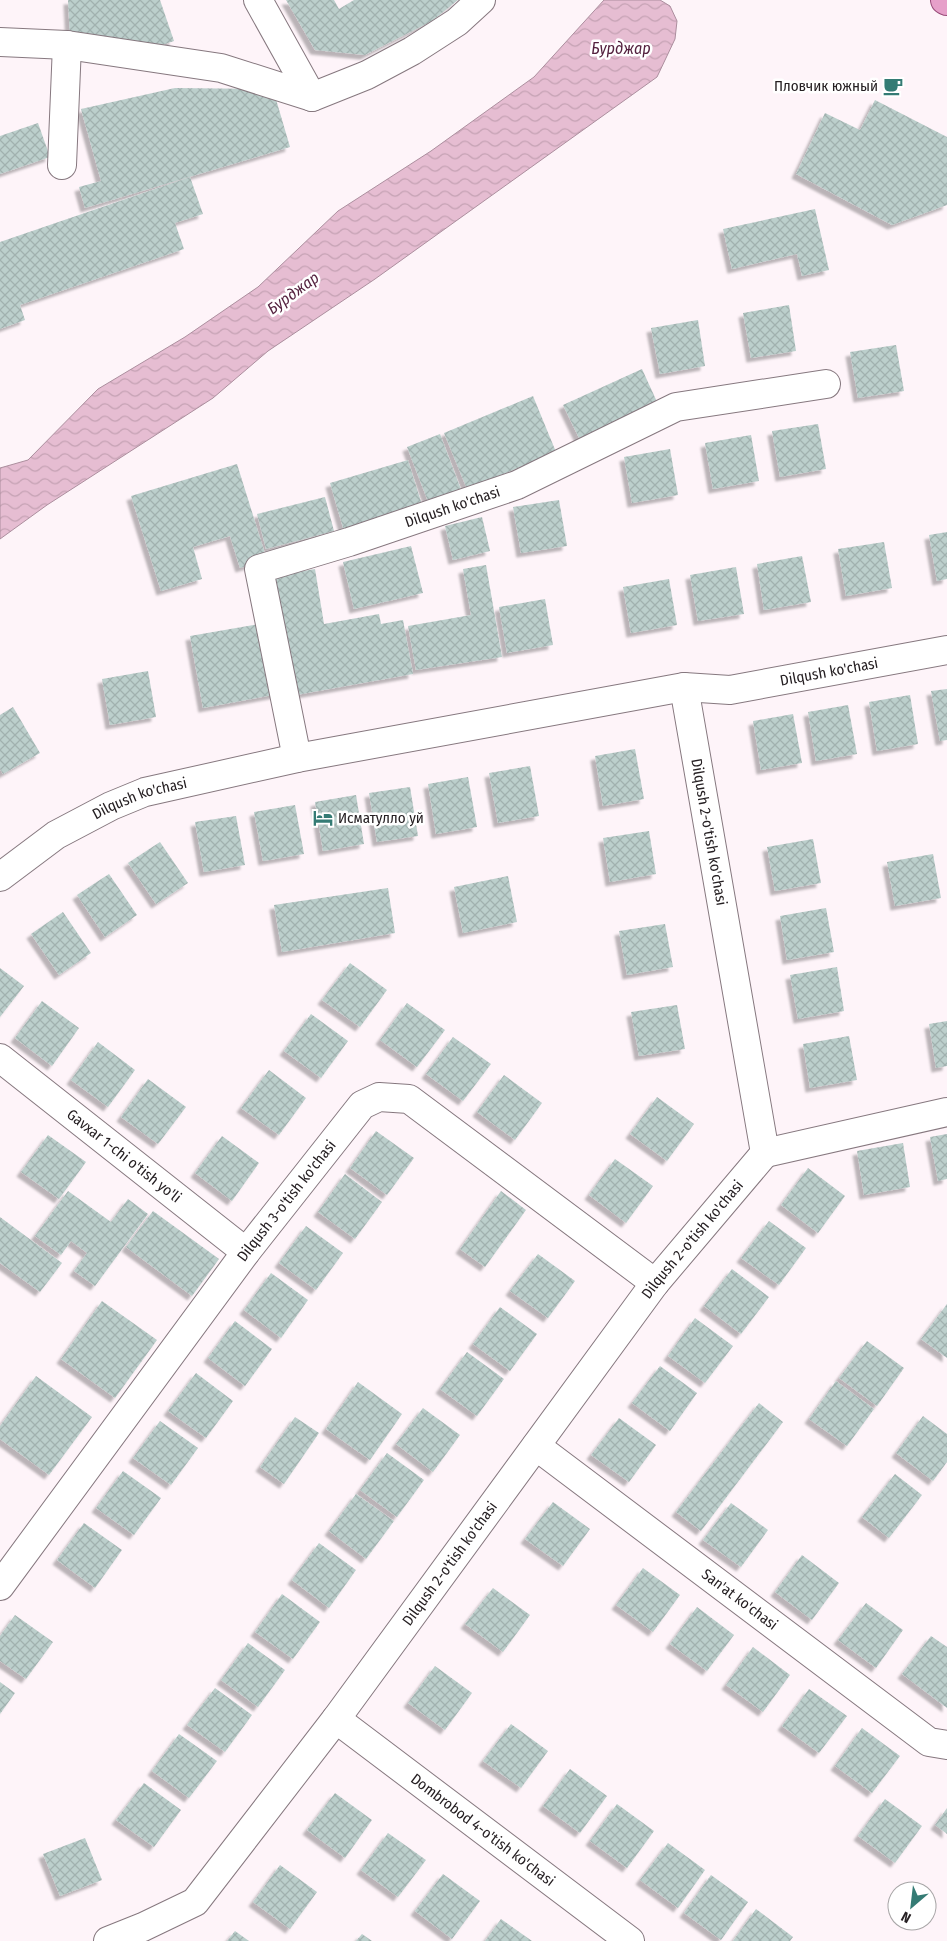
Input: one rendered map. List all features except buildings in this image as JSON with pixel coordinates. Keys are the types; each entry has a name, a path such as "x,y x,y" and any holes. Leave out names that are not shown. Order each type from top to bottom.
{"street":[{"path":"258,0 312,97"},
{"path":"0,42 67,46 221,68 312,97 367,75 412,51 457,22 481,0"},
{"path":"62,166 67,46"},
{"name":"Dilqush ko'chasi","path":"297,758 258,569 349,542 517,485 676,407 826,384"},
{"name":"Dilqush ko'chasi","path":"0,876 56,835 111,806 145,792 297,758 684,687 730,690 947,650"},
{"name":"Dilqush 2-o'tish ko'chasi","path":"108,1941 148,1934 195,1902 336,1719 655,1283 765,1153 684,687"},
{"name":"Gavxar 1-chi o'tish yo'li","path":"0,1058 246,1252"},
{"name":"Dilqush 3-o'tish ko'chasi","path":"0,1586 246,1252 362,1105 379,1096 409,1099 655,1283"},
{"path":"765,1153 947,1112"},
{"name":"San'at ko'chasi","path":"536,1446 930,1742 947,1746"},
{"name":"Dombrobod 4-o'tish ko'chasi","path":"336,1719 630,1941"}],"water":[{"name":"Бурджар","path":"604,0 660,0 670,6 677,21 675,39 657,77 375,279 268,351 213,398 47,505 0,539 0,468 28,460 98,389 185,337 258,287 338,211 431,151 534,77"}],"place":[{"name":"Пловчик южный","path":"893,86"},
{"name":"Исматулло уй","path":"323,818"}]}
